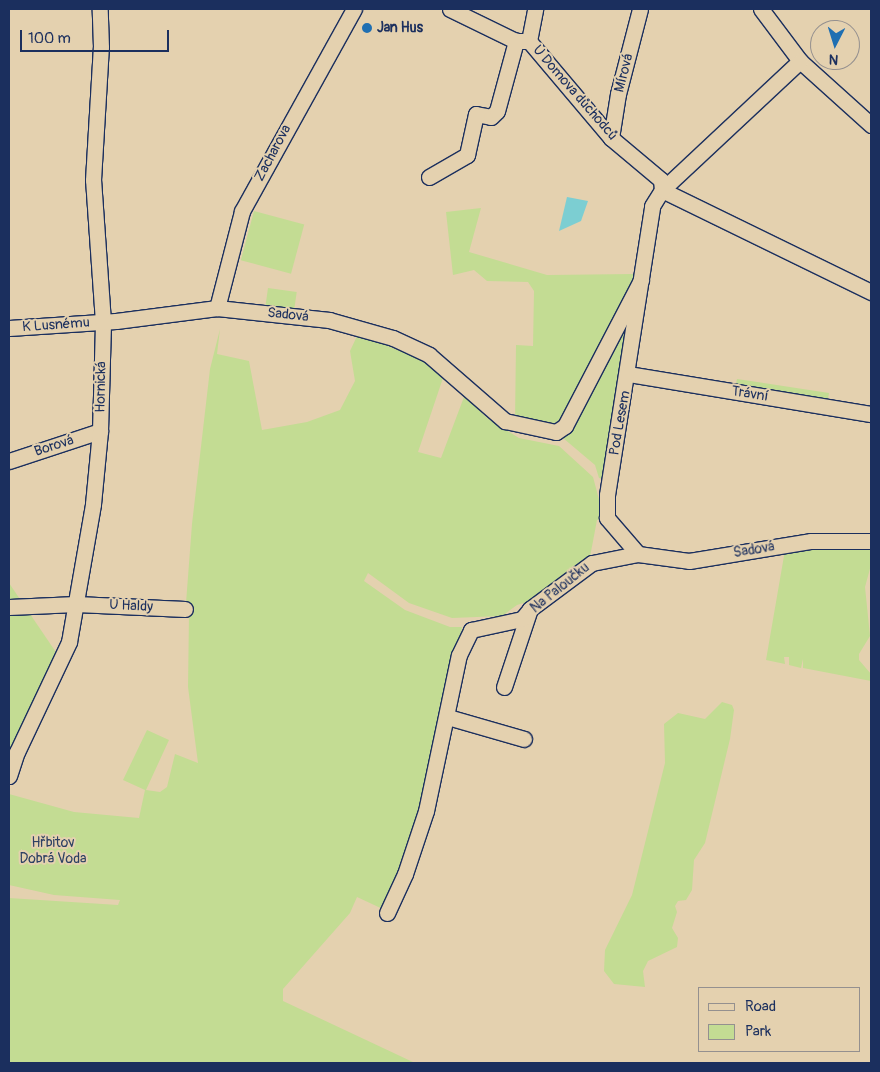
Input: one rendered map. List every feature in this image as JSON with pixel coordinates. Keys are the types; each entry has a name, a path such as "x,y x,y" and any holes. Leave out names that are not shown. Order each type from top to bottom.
{"street":[{"name":"Hornická","path":"9,776 17,752 69,642 94,504 100,431 103,322 93,180 101,47 100,9"},
{"name":"Zacharova","path":"217,308 242,211 354,9"},
{"name":"U Domova důchodců","path":"450,9 523,41 611,138 661,180 662,190"},
{"path":"428,177 467,155 476,114 491,117 497,111 534,9"},
{"name":"Mírová","path":"611,138 618,94 640,9"},
{"path":"761,9 800,61 871,125"},
{"name":"Pod Lesem","path":"638,554 607,518 608,496 652,206 662,190 800,61"},
{"path":"662,190 871,292"},
{"name":"Pod Lesem","path":"572,412 641,280"},
{"name":"Sadová","path":"103,322 217,308 329,320 379,333 429,355 505,421 556,432 565,426 572,412"},
{"name":"K Lusnému","path":"9,328 103,322"},
{"name":"Trávní","path":"628,374 871,414"},
{"name":"Borová","path":"9,461 100,431"},
{"name":"Sadová","path":"638,554 689,561 811,541 871,541"},
{"name":"Na Paloučku","path":"504,687 530,609 592,562 638,554"},
{"name":"U Haldy","path":"9,607 76,604 185,609"},
{"path":"387,913 405,874 426,811 448,717 459,656 471,630 522,619 530,609"},
{"path":"448,717 524,739"}],"green space":[{"path":"481,208 469,252 547,275 634,274 632,287 564,417 547,428 515,420 516,345 533,346 534,291 528,282 487,281 474,270 453,275 446,212"},
{"path":"254,211 304,224 291,274 241,260"},
{"path":"268,288 297,292 294,310 265,306"},
{"path":"628,314 603,479 599,478 595,465 563,438"},
{"name":"Hřbitov Dobrá Voda","path":"220,329 217,354 249,361 262,430 307,422 340,410 355,381 350,351 358,334 422,360 448,379 487,418 519,438 559,446 593,477 604,518 597,520 590,557 530,601 517,605 502,616 452,618 409,603 368,573 364,581 405,610 450,627 462,627 444,729 387,911 357,897 350,913 283,989 283,1001 415,1063 9,1063 9,898 118,905 120,900 54,895 9,885 9,794 74,812 139,818 145,790 123,780 147,730 169,740 146,790 160,792 167,787 175,754 198,763 188,687 189,615 186,603 192,524 210,369","holes":["443,378 464,397 441,458 418,452"]},
{"path":"737,379 829,393 828,399 736,384"},
{"path":"806,548 871,549 871,565 865,587 870,636 859,654 859,660 871,674 871,681 803,668 803,659 801,668 789,665 789,657 784,657 785,664 766,660 785,550"},
{"path":"9,583 66,667 9,765"},
{"path":"722,702 732,705 734,710 730,739 705,843 694,860 692,890 686,900 678,901 675,906 677,912 672,928 678,938 677,947 648,961 643,971 645,987 614,984 604,971 605,950 632,895 665,763 664,724 678,713 705,719"}],"water":[{"path":"567,197 588,201 581,221 559,231"}],"place":[{"name":"Jan Hus","path":"367,28"}]}
